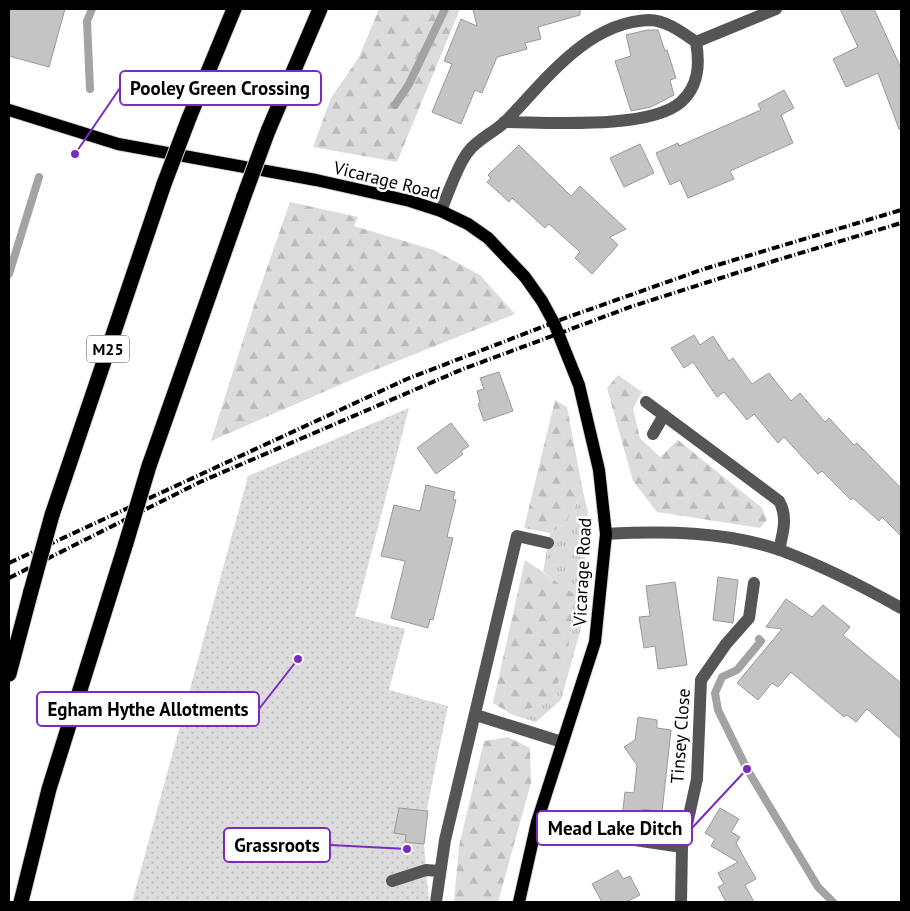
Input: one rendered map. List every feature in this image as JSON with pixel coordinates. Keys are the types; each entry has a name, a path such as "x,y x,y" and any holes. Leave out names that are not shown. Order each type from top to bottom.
{"highway":[{"name":"M25","path":"9,674 52,515 164,184 188,118 234,9"},
{"path":"21,902 49,789 149,466 268,130 320,9"}],"main road":[{"name":"Vicarage Road","path":"9,110 118,144 316,180 410,201 441,211 468,224 488,238 525,277 554,323 579,385 599,470 606,534 595,642 537,822 519,902"}],"street":[{"path":"696,42 776,9"},
{"path":"441,211 468,152 504,122 540,84 586,42 619,24 651,20 674,27 696,42 700,64 692,87 681,102 662,113 633,120 504,122"},
{"path":"646,402 779,501 783,508 784,518 780,550"},
{"path":"653,434 664,415"},
{"path":"606,534 642,532 696,533 780,550 899,602"},
{"name":"Vicarage Road","path":"436,902 446,831 476,715 517,536 548,543"},
{"name":"Tinsey Close","path":"681,902 682,847 697,778 701,680 726,644 749,618 754,583"},
{"path":"476,715 562,742"},
{"path":"537,822 567,830 682,847"},
{"path":"392,881 426,870 440,870"}],"green space":[{"path":"379,9 460,9 397,162 313,147 331,98 359,57"},
{"path":"290,202 358,217 354,226 434,250 480,275 515,314 365,374 211,441 255,302"},
{"path":"618,375 642,392 633,409 640,438 660,457 678,440 762,508 767,520 760,528 657,512 633,481 607,388"},
{"path":"555,400 567,407 583,492 565,524 550,533 524,528"},
{"path":"409,408 355,616 405,629 389,690 448,706 427,808 424,844 429,902 132,902 248,476"},
{"path":"583,492 588,512 581,628 561,700 536,722 513,715 546,702 574,595 543,572 550,533 565,524"},
{"path":"525,560 574,594 566,669 546,702 513,715 493,703"},
{"path":"508,737 530,748 531,783 498,902 454,902 459,846 484,741"}],"building":[{"path":"9,9 65,9 49,67 9,56"},
{"path":"473,9 580,9 580,15 538,27 541,39 525,43 527,49 497,57 482,93 475,90 461,124 432,112 452,64 444,61 461,19 477,26"},
{"path":"840,9 874,9 901,68 901,129 899,129 878,73 846,87 833,59 858,47"},
{"path":"647,30 658,30 665,51 667,50 676,78 670,80 674,95 651,107 631,111 615,61 631,56 626,35"},
{"path":"784,90 794,108 781,115 793,143 730,171 734,179 688,198 680,180 670,185 656,153 678,143 679,146 761,110 758,104"},
{"path":"640,144 654,173 624,187 610,158"},
{"path":"519,145 571,196 580,186 626,229 610,237 618,245 592,274 575,258 580,252 549,224 545,228 512,198 509,202 487,182 491,178 488,175"},
{"path":"694,335 700,345 713,336 729,361 733,358 752,384 769,373 791,401 800,393 825,422 829,418 854,445 857,443 901,488 901,536 882,517 879,521 853,498 851,500 822,471 818,474 784,437 778,443 754,414 747,420 724,392 717,397 693,362 684,368 671,348"},
{"path":"499,372 513,411 484,421 478,404 480,402 477,391 484,389 480,378"},
{"path":"451,423 469,446 461,451 463,454 436,474 417,448"},
{"path":"426,485 455,492 453,499 456,500 447,537 453,538 433,620 430,619 428,628 391,618 405,561 381,556 394,505 420,511"},
{"path":"718,577 738,580 733,623 713,620"},
{"path":"675,582 687,665 658,669 655,646 644,648 639,617 650,616 646,586"},
{"path":"786,599 812,617 823,605 850,627 843,635 901,683 901,739 867,709 856,722 847,715 844,717 791,672 778,687 772,683 758,700 737,683 782,629 766,627"},
{"path":"638,717 657,720 657,728 671,730 662,812 642,809 641,819 622,817 625,792 634,793 637,765 624,747 635,740"},
{"path":"399,808 428,811 424,844 405,842 406,835 394,833"},
{"path":"720,808 739,819 731,832 740,837 736,843 756,879 745,885 754,902 726,902 718,887 724,884 718,873 738,862 711,846 715,839 705,833"},
{"path":"618,870 623,879 630,876 640,895 626,902 602,902 592,884"}],"waterway":[{"path":"90,89 87,21 92,9"},
{"path":"395,105 409,84 445,9"},
{"path":"9,274 39,177"},
{"path":"759,639 761,641 737,670 722,677 715,693 718,710 747,769 818,887 833,902"}],"railway":[{"path":"9,563 407,379 568,317 704,269 901,210"},
{"path":"9,578 200,482 463,369 633,306 901,223"}],"place":[{"name":"Pooley Green Crossing","path":"75,154"},
{"name":"Egham Hythe Allotments","path":"298,659"},
{"name":"Mead Lake Ditch","path":"747,769"},
{"name":"Grassroots","path":"407,849"}]}
